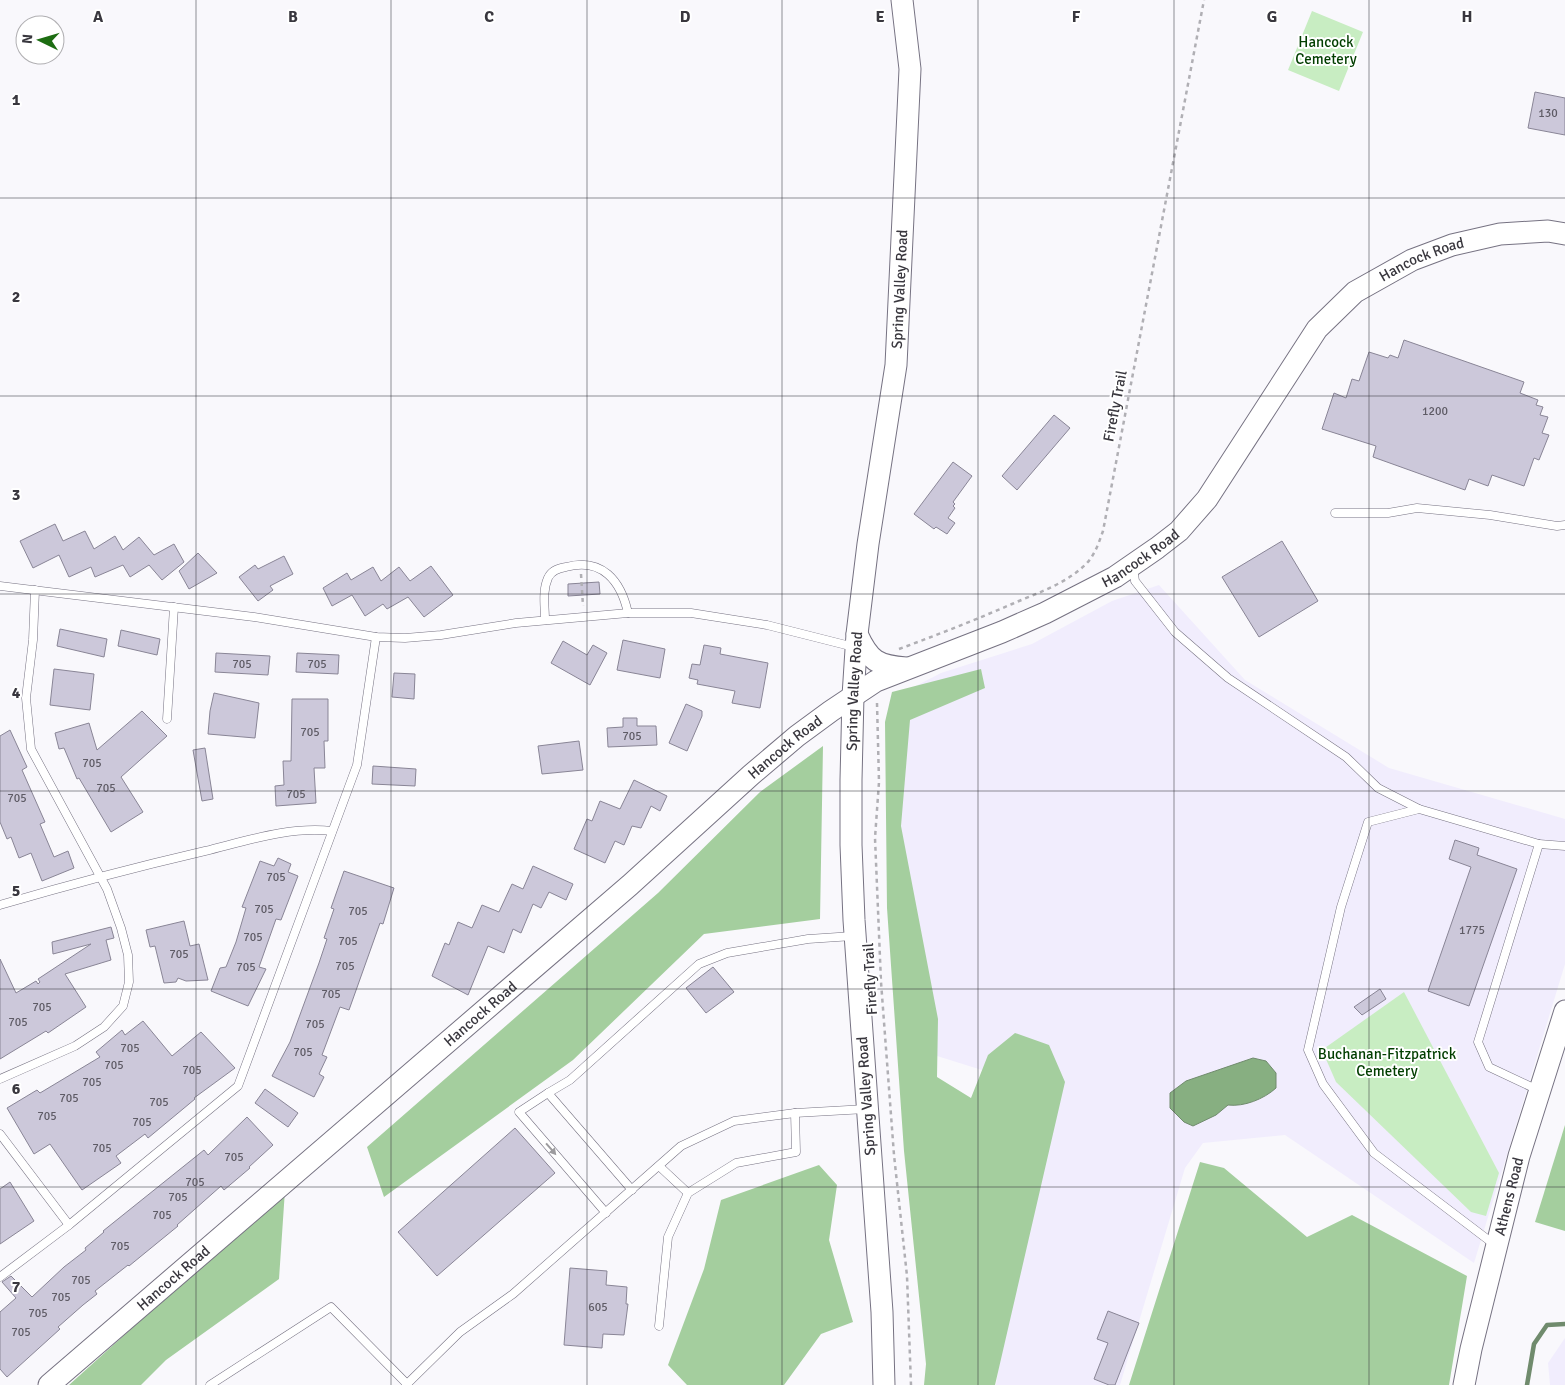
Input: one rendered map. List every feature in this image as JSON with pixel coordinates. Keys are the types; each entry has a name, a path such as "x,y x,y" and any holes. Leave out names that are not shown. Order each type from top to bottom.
{"street":[{"name":"Spring Valley Road","path":"884,1385 882,1312 855,936 851,845 853,696 857,641 868,544 896,365 910,69 902,0"},
{"name":"Hancock Road","path":"50,1385 630,884 750,775 797,736 876,681 1002,632 1045,613 1115,577 1179,531 1207,499 1317,329 1355,292 1412,260 1452,245 1500,234 1548,231 1565,234"},
{"path":"857,641 878,663 888,667 906,668"},
{"name":"Athens Road","path":"1464,1385 1471,1349 1519,1156 1565,1011"}],"lane":[{"path":"1335,513 1388,513 1417,508 1490,515 1557,526 1565,525"},
{"path":"546,620 544,592 548,577 557,569 572,565 586,564 599,567 610,576 619,587 628,613"},
{"path":"1132,565 1135,581 1175,632 1228,678 1346,757 1378,788 1419,810 1539,844 1565,846"},
{"path":"0,586 254,617 376,636 405,638 441,635 546,620 628,613 691,613 857,641"},
{"path":"0,1079 75,1046 104,1027 123,1006 128,982 128,955 121,928 101,876 31,749 26,698 34,640 35,590"},
{"path":"167,719 174,607"},
{"path":"0,1277 69,1225 238,1086 356,765 376,636"},
{"path":"1419,810 1368,822 1341,907 1308,1050 1323,1084 1374,1153 1496,1246"},
{"path":"0,905 101,876 258,838 301,830 315,829 332,832"},
{"path":"1539,844 1478,1042 1489,1068 1540,1091"},
{"path":"606,1213 518,1112 570,1080 699,964 727,953 808,939 855,936"},
{"path":"548,1092 632,1190"},
{"path":"210,1385 331,1307 406,1385 460,1332 512,1294 681,1146 734,1121 867,1109"},
{"path":"659,1326 668,1237 688,1193 736,1163 796,1152 795,1114"},
{"path":"0,1134 69,1225"},
{"path":"660,1166 688,1193"}],"path":[{"name":"Firefly Trail","path":"878,663 878,657 962,626 1037,594 1071,577 1096,550 1103,530 1204,0"},
{"path":"581,572 583,610"},
{"name":"Firefly Trail","path":"876,698 879,782 875,838 881,982 894,1155 906,1276 911,1385"}],"shaded area":[{"path":"1159,585 1245,680 1389,768 1565,819 1565,964 1474,1263 1285,1135 1203,1143 1185,1168 1120,1385 996,1385 1040,1088 905,1046 890,857 906,691 941,673 1032,644 1112,601"},
{"path":"981,669 985,688 910,720 901,826 938,1019 937,1077 971,1098 988,1055 1015,1033 1049,1045 1065,1082 995,1385 924,1385 926,1364 904,1151 887,908 885,722 892,692"},
{"path":"823,746 820,919 704,934 573,1060 384,1197 367,1147 658,893 760,792"},
{"path":"1253,1058 1266,1061 1276,1073 1276,1088 1266,1096 1241,1105 1228,1105 1216,1115 1193,1126 1184,1122 1170,1108 1170,1093 1186,1081"},
{"path":"1565,1125 1565,1231 1535,1222"},
{"path":"1200,1162 1224,1168 1307,1237 1352,1215 1467,1276 1449,1385 1129,1385"},
{"path":"819,1165 837,1185 829,1240 853,1322 821,1334 784,1385 687,1385 668,1365 704,1269 721,1200"},
{"path":"285,1190 279,1279 166,1360 141,1385 69,1385"},
{"path":"1565,1338 1565,1385 1550,1385 1548,1363"}],"green space":[{"name":"Hancock Cemetery","path":"1312,11 1363,32 1339,91 1288,70"},
{"name":"Buchanan-Fitzpatrick Cemetery","path":"1404,992 1499,1173 1486,1216 1471,1212 1336,1082 1322,1050"}],"building":[{"path":"1535,92 1565,98 1565,135 1528,128"},
{"path":"1404,340 1524,382 1520,393 1538,400 1536,405 1543,407 1540,415 1548,417 1542,433 1549,435 1539,460 1534,458 1524,486 1492,475 1488,486 1469,479 1465,490 1373,457 1376,446 1322,429 1334,393 1346,398 1352,379 1359,381 1369,352 1388,358 1390,355 1398,358"},
{"path":"1054,415 1070,428 1017,490 1002,476"},
{"path":"953,462 972,476 953,502 955,508 948,518 955,523 947,534 936,527 934,529 914,514"},
{"path":"55,524 63,541 85,531 94,549 115,536 123,550 139,537 154,555 174,544 184,562 162,580 149,565 130,577 123,565 95,577 91,567 69,577 59,555 33,568 20,541"},
{"path":"1282,541 1318,601 1259,637 1222,577"},
{"path":"198,553 217,573 189,589 179,571"},
{"path":"284,556 293,574 270,586 273,590 258,601 239,577 255,565 258,569"},
{"path":"431,566 453,595 424,617 408,597 387,609 383,604 365,616 352,595 332,606 323,588 347,573 351,580 373,567 381,581 399,567 410,581"},
{"path":"599,582 600,594 568,596 568,584"},
{"path":"60,629 107,639 104,657 57,646"},
{"path":"121,630 160,639 157,655 118,646"},
{"path":"623,640 665,649 660,678 617,670"},
{"path":"563,641 587,655 593,645 607,653 590,685 551,663"},
{"path":"704,645 721,648 720,654 768,663 760,708 732,703 735,691 697,684 698,680 689,678 692,664 700,665"},
{"path":"216,653 270,656 268,675 215,672"},
{"path":"297,653 339,655 338,674 296,672"},
{"path":"54,669 94,674 90,710 50,705"},
{"path":"394,673 415,674 414,699 392,697"},
{"path":"214,693 259,703 255,738 208,734"},
{"path":"292,699 328,699 328,741 324,741 325,768 314,768 316,803 276,806 275,786 284,785 283,761 291,761"},
{"path":"686,704 702,711 702,716 687,751 669,743"},
{"path":"142,711 167,736 121,777 143,812 111,832 79,778 77,779 64,748 59,749 55,733 89,723 97,750"},
{"path":"623,718 637,718 637,726 656,726 657,745 608,747 607,728 623,727"},
{"path":"10,730 27,767 22,770 45,822 40,824 54,857 68,851 74,868 42,881 31,853 19,858 11,837 7,839 0,822 0,736"},
{"path":"579,741 583,770 542,774 538,746"},
{"path":"205,748 213,799 202,801 193,750"},
{"path":"373,766 416,769 415,786 372,784"},
{"path":"634,780 667,796 660,811 651,806 641,828 632,826 624,845 615,841 605,863 574,849 587,819 592,821 600,801 620,809"},
{"path":"1455,840 1479,848 1477,855 1517,869 1469,1006 1428,991 1471,867 1449,859"},
{"path":"278,858 291,864 288,872 298,876 281,920 276,919 259,967 266,969 248,1006 211,991 220,968 226,967 236,942 246,908 242,907 260,861 274,866"},
{"path":"533,866 573,884 566,900 549,892 541,908 533,904 521,933 513,929 504,953 488,946 468,995 432,976 445,943 449,945 458,922 472,928 482,905 499,912 512,884 523,889"},
{"path":"344,871 394,888 383,924 380,923 349,1010 340,1007 322,1055 327,1057 319,1074 324,1077 314,1097 272,1076 290,1042 319,963 327,939 324,938 334,909 331,908"},
{"path":"184,921 190,946 199,944 208,980 186,981 178,978 176,982 164,983 155,946 150,947 146,930"},
{"path":"111,927 114,938 106,940 111,960 65,974 86,1007 48,1033 46,1031 0,1059 0,959 16,993 36,981 38,984 40,982 38,979 91,944 53,954 52,942"},
{"path":"713,967 734,992 706,1013 686,988"},
{"path":"1380,989 1386,999 1362,1015 1354,1007"},
{"path":"143,1021 172,1056 201,1032 235,1068 194,1098 148,1138 145,1134 116,1156 121,1163 82,1190 50,1144 34,1154 7,1108 37,1090 40,1093 100,1057 96,1052 122,1030 125,1035"},
{"path":"265,1089 298,1113 288,1127 255,1103"},
{"path":"247,1117 273,1145 224,1190 221,1186 178,1226 95,1291 97,1294 58,1327 60,1329 7,1377 0,1369 0,1312 16,1298 2,1282 11,1276 32,1297 64,1267 86,1250 85,1248 103,1231 204,1150 208,1155"},
{"path":"515,1128 555,1173 437,1276 398,1232"},
{"path":"10,1182 34,1221 0,1244 0,1189"},
{"path":"570,1268 607,1271 606,1285 627,1287 626,1304 628,1304 624,1335 603,1334 602,1348 564,1345"},
{"path":"1108,1311 1139,1323 1115,1385 1109,1385 1094,1379 1108,1343 1097,1339"}],"waterway":[{"path":"1527,1385 1534,1344 1547,1325 1565,1324"}]}
